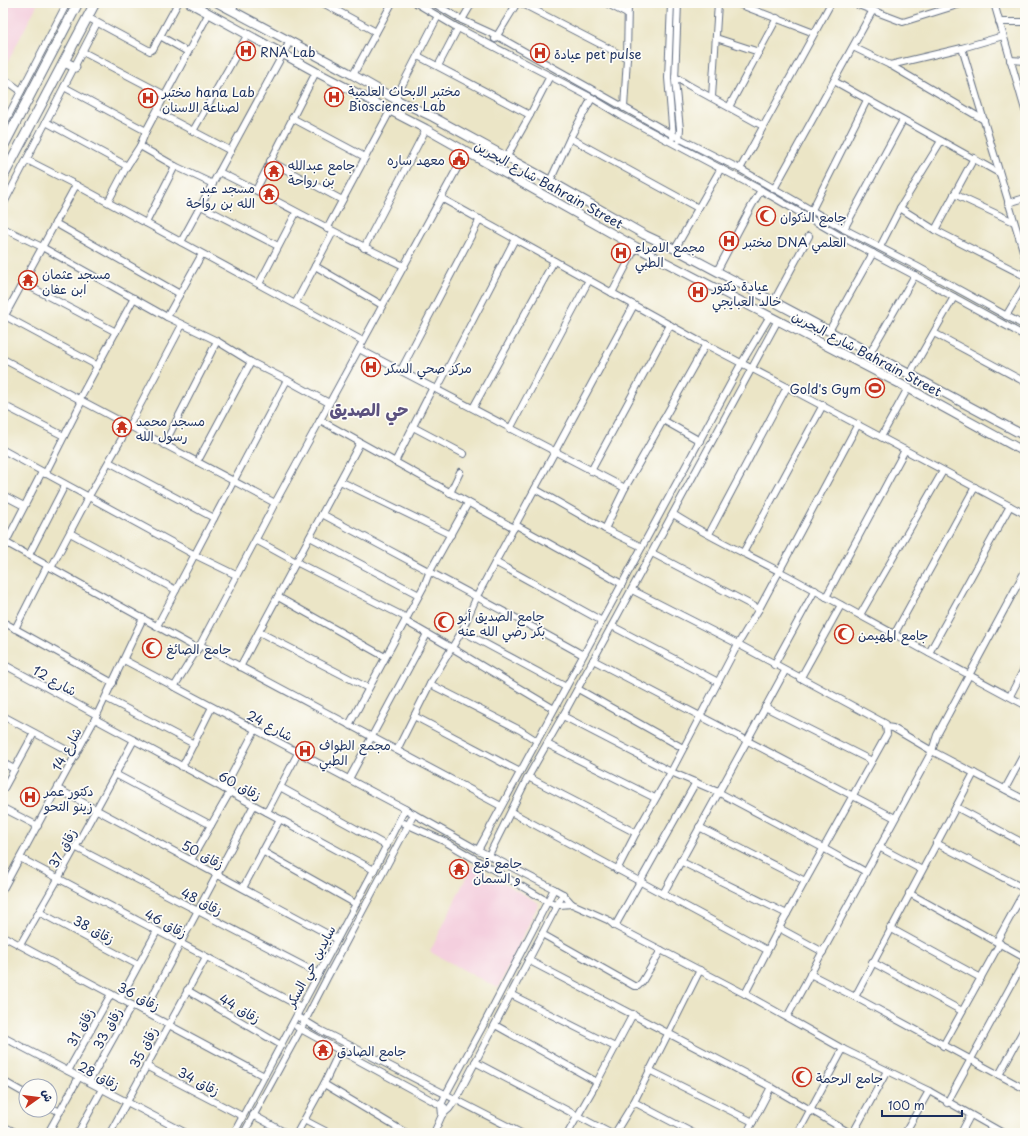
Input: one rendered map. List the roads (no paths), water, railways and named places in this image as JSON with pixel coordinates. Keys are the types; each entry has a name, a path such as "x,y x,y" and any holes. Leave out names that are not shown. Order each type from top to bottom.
{"highway":[{"path":"3,147 21,98 78,3"},
{"path":"3,177 95,3"},
{"path":"64,62 74,67"}],"main road":[{"name":"شارع البحرين Bahrain Street","path":"190,3 282,54 426,130 636,247 908,388 1025,452"},
{"name":"شارع البحرين Bahrain Street","path":"218,3 234,7 290,41 395,99 433,117 645,235 675,249 774,301 1025,436"},
{"path":"603,228 610,215"},
{"path":"995,435 1001,423"}],"street":[{"path":"3,126 21,98 67,3"},
{"path":"87,17 150,51 153,49 178,3"},
{"path":"323,3 376,32"},
{"path":"353,75 392,3"},
{"path":"416,3 458,28 492,44 673,144 762,190 840,236 915,275 1025,336"},
{"path":"433,3 462,20 497,36 624,108 740,169 844,229 1025,326"},
{"path":"462,20 472,3"},
{"path":"492,44 517,3"},
{"path":"521,3 627,58"},
{"path":"606,3 627,14"},
{"path":"624,108 628,3"},
{"path":"671,3 668,78 676,136"},
{"path":"673,144 680,129 675,91 678,3"},
{"path":"712,98 718,3"},
{"path":"736,3 814,33"},
{"path":"740,169 831,3"},
{"path":"853,3 903,22 964,3"},
{"path":"994,3 1010,60 1024,102 1025,110"},
{"path":"774,189 873,10"},
{"path":"108,202 127,166 140,146 146,131 209,13"},
{"path":"395,99 438,16"},
{"path":"729,107 777,18"},
{"path":"999,22 1025,22"},
{"path":"3,205 97,23"},
{"path":"438,66 458,28"},
{"path":"193,130 248,34"},
{"path":"160,36 188,52"},
{"path":"890,65 962,48 1003,36"},
{"path":"716,38 759,52"},
{"path":"181,242 290,41"},
{"path":"853,47 890,65 984,120"},
{"path":"962,48 1025,257"},
{"path":"82,52 165,95"},
{"path":"520,60 525,52"},
{"path":"418,56 530,116"},
{"path":"1010,60 1025,61"},
{"path":"256,190 316,72"},
{"path":"506,158 530,116 550,76"},
{"path":"675,77 688,86 763,126"},
{"path":"3,78 21,98"},
{"path":"834,81 999,173"},
{"path":"64,88 146,131"},
{"path":"550,181 570,138 592,98"},
{"path":"812,210 867,100"},
{"path":"327,229 390,111"},
{"path":"157,112 231,151"},
{"path":"292,118 365,157"},
{"path":"844,229 903,120"},
{"path":"46,122 127,166"},
{"path":"364,248 426,130"},
{"path":"570,138 698,208"},
{"path":"880,247 900,208 941,141"},
{"path":"140,146 175,166 213,184"},
{"path":"174,687 199,647 274,503 466,152"},
{"path":"935,230 974,158"},
{"path":"27,160 108,202 363,341"},
{"path":"270,161 342,200"},
{"path":"146,223 175,166"},
{"path":"675,249 720,168"},
{"path":"220,172 364,248 404,266"},
{"path":"76,185 4,318 98,366"},
{"path":"717,271 751,207 762,190"},
{"path":"954,194 1014,222"},
{"path":"441,198 741,364 858,424 1025,514"},
{"path":"1008,203 1025,198"},
{"path":"788,206 792,199"},
{"path":"201,206 278,246"},
{"path":"900,208 935,230 1025,276"},
{"path":"258,284 296,213"},
{"path":"401,370 480,220"},
{"path":"55,223 180,294"},
{"path":"3,228 182,325 217,341 251,362 329,403"},
{"path":"295,304 334,232"},
{"path":"774,301 809,236"},
{"path":"395,462 515,239"},
{"path":"612,293 636,247"},
{"path":"830,331 873,253"},
{"path":"167,317 202,254"},
{"path":"473,408 554,261"},
{"path":"315,266 382,305"},
{"path":"870,353 915,275"},
{"path":"510,429 589,280"},
{"path":"22,283 116,332"},
{"path":"1006,316 1025,284"},
{"path":"910,374 954,297"},
{"path":"134,298 98,366 64,436 4,544 29,555 157,626 240,667 501,806"},
{"path":"397,750 430,684 462,631 477,596 634,305"},
{"path":"478,850 741,364 770,316"},
{"path":"489,855 528,777 594,660 778,320"},
{"path":"15,629 129,426 182,325"},
{"path":"591,471 670,325"},
{"path":"934,333 1025,382"},
{"path":"164,445 217,341"},
{"path":"606,529 625,488 706,344"},
{"path":"359,348 510,429 625,488"},
{"path":"3,359 274,503"},
{"path":"200,457 251,362"},
{"path":"157,626 287,380"},
{"path":"708,534 787,387"},
{"path":"881,437 908,388"},
{"path":"3,405 64,436"},
{"path":"743,553 823,406"},
{"path":"320,420 468,503 622,584"},
{"path":"663,420 700,441"},
{"path":"617,870 636,832 671,772 738,644 780,571 858,424"},
{"path":"413,427 464,454"},
{"path":"240,667 360,443"},
{"path":"3,450 195,555 236,575"},
{"path":"826,597 905,450"},
{"path":"109,462 214,518"},
{"path":"860,615 943,471"},
{"path":"450,493 460,472"},
{"path":"340,481 451,534"},
{"path":"29,555 65,485"},
{"path":"895,633 974,487"},
{"path":"535,489 642,548"},
{"path":"3,495 24,506"},
{"path":"349,725 419,595 429,573 468,503"},
{"path":"930,653 1010,506"},
{"path":"322,514 429,573 477,596 583,655"},
{"path":"673,514 743,553 780,571 895,633 1025,705"},
{"path":"70,532 176,590"},
{"path":"310,537 419,595"},
{"path":"256,540 406,619 427,634 554,709"},
{"path":"652,553 759,609"},
{"path":"495,562 602,620"},
{"path":"787,1017 932,751 937,735 1025,571"},
{"path":"632,590 738,644 774,665 886,724 887,734 779,928 745,994"},
{"path":"774,665 815,590"},
{"path":"278,597 385,657"},
{"path":"800,678 841,605"},
{"name":"شارع 14","path":"3,889 106,698 143,618"},
{"path":"3,622 113,683"},
{"path":"612,626 718,682"},
{"path":"462,631 566,687"},
{"path":"259,632 368,688"},
{"path":"349,779 427,634"},
{"name":"شارع 24","path":"124,660 405,809 478,850 554,889 563,894 572,904"},
{"path":"594,660 895,818"},
{"name":"شارع 12","path":"3,664 96,717"},
{"path":"1010,696 1025,667"},
{"path":"576,668 586,674"},
{"path":"663,894 718,792 748,741 785,670"},
{"path":"430,684 537,740"},
{"path":"578,689 683,748"},
{"path":"106,698 194,744"},
{"path":"182,767 212,707"},
{"path":"765,707 872,761"},
{"path":"3,716 76,755"},
{"path":"414,716 520,772"},
{"path":"563,716 671,772 718,792 866,872"},
{"name":"زقاق 60","path":"96,717 182,767 374,870"},
{"path":"886,727 893,728 932,751 1025,800"},
{"path":"224,789 255,730"},
{"path":"3,790 34,733"},
{"name":"زقاق 37","path":"20,945 134,740"},
{"path":"547,744 655,798"},
{"path":"267,812 298,752"},
{"path":"1004,789 1025,752"},
{"path":"3,763 14,769"},
{"path":"855,997 890,928 974,773"},
{"path":"115,774 211,825"},
{"path":"528,777 636,832"},
{"path":"615,926 696,782"},
{"path":"280,787 387,846"},
{"name":"زقاق 50","path":"58,789 338,939"},
{"path":"191,860 230,792"},
{"path":"144,1012 254,805"},
{"path":"956,807 1025,844"},
{"path":"3,808 38,826"},
{"name":"سايدين حي السكر","path":"234,1133 338,939 405,809"},
{"path":"511,812 767,950"},
{"name":"سايدين حي السكر","path":"244,1133 301,1029 407,824 414,814"},
{"path":"243,888 280,820"},
{"path":"399,821 444,841 548,901 557,905 572,904 608,920 615,926 745,994 843,1049 928,1091 1002,1133"},
{"path":"699,827 805,882"},
{"path":"486,836 496,841"},
{"path":"936,843 1025,889 981,978 943,1046"},
{"name":"زقاق 48","path":"75,847 319,974"},
{"path":"879,847 922,870"},
{"path":"262,852 356,904"},
{"name":"زقاق 46","path":"20,858 301,1007"},
{"path":"680,861 787,914"},
{"path":"436,1132 442,1114 441,1105 446,1094 554,889"},
{"path":"909,893 999,942 1025,959 947,1103"},
{"path":"442,1114 449,1109 456,1099 563,894"},
{"name":"زقاق 38","path":"39,912 138,965"},
{"path":"779,928 823,952"},
{"path":"890,928 981,978"},
{"path":"120,999 157,931"},
{"path":"542,934 634,986 638,986 642,982 661,950"},
{"name":"زقاق 36","path":"3,936 264,1076"},
{"name":"زقاق 35","path":"110,1133 168,1024 206,957"},
{"path":"528,960 771,1087 850,1133"},
{"path":"872,962 962,1011"},
{"path":"615,1133 634,1102 700,970"},
{"path":"810,974 1025,1089"},
{"name":"زقاق 44","path":"187,990 281,1045"},
{"name":"زقاق 31","path":"68,1071 110,994"},
{"path":"510,994 616,1047"},
{"name":"زقاق 33","path":"89,1082 132,1005"},
{"path":"568,1133 633,1014"},
{"path":"297,1016 320,1030 521,1133"},
{"path":"292,1025 449,1109"},
{"path":"495,1025 597,1082"},
{"path":"999,1075 1025,1027"},
{"name":"زقاق 28","path":"3,1037 186,1133"},
{"path":"1018,1041 1025,1045"},
{"path":"798,1133 843,1049"},
{"path":"297,1133 324,1084 340,1050"},
{"path":"475,1062 610,1133"},
{"name":"زقاق 34","path":"146,1066 242,1116"},
{"path":"650,1070 753,1122"},
{"path":"853,1133 887,1071"},
{"path":"48,1133 79,1077"},
{"path":"3,1081 18,1089"},
{"path":"324,1084 406,1133"},
{"path":"747,1133 771,1087"},
{"path":"78,1133 102,1089"},
{"path":"905,1133 928,1091"},
{"path":"634,1102 693,1133"},
{"path":"253,1115 286,1133"},
{"path":"961,1133 970,1116"},
{"path":"304,1120 329,1133"},
{"path":"3,1126 17,1133"}],"place":[{"name":"RNA Lab","path":"246,51"},
{"name":"عيادة pet pulse","path":"540,53"},
{"name":"مختبر الابحاث العلمية Biosciences Lab","path":"334,97"},
{"name":"مختبر hana Lab لصناعة الاسنان","path":"148,98"},
{"name":"معهد ساره","path":"459,159"},
{"name":"جامع عبدالله بن رواحة","path":"274,171"},
{"name":"مسجد عبد الله بن رواحة","path":"269,194"},
{"name":"جامع الذكوان","path":"766,216"},
{"name":"مختبر DNA العلمي","path":"729,241"},
{"name":"مجمع الامراء الطبي","path":"621,253"},
{"name":"مسجد عثمان ابن عفان","path":"28,280"},
{"name":"عيادة دكتور خالد العبايجي","path":"698,292"},
{"name":"مركز صحي السكر","path":"371,367"},
{"name":"Gold's Gym","path":"875,388"},
{"name":"مسجد محمد رسول الله","path":"122,427"},
{"name":"جامع الصديق أبو بكر رضي الله عنه","path":"444,622"},
{"name":"جامع المهيمن","path":"844,634"},
{"name":"جامع الصائغ","path":"152,648"},
{"name":"مجمع الطواف الطبي","path":"305,751"},
{"name":"دكتور عمر زينو التحو","path":"30,797"},
{"name":"جامع قبع و السمان","path":"459,869"},
{"name":"جامع الصادق","path":"323,1050"},
{"name":"جامع الرحمة","path":"802,1077"}],"district":[{"name":"حي الصديق","path":"369,409"}]}
